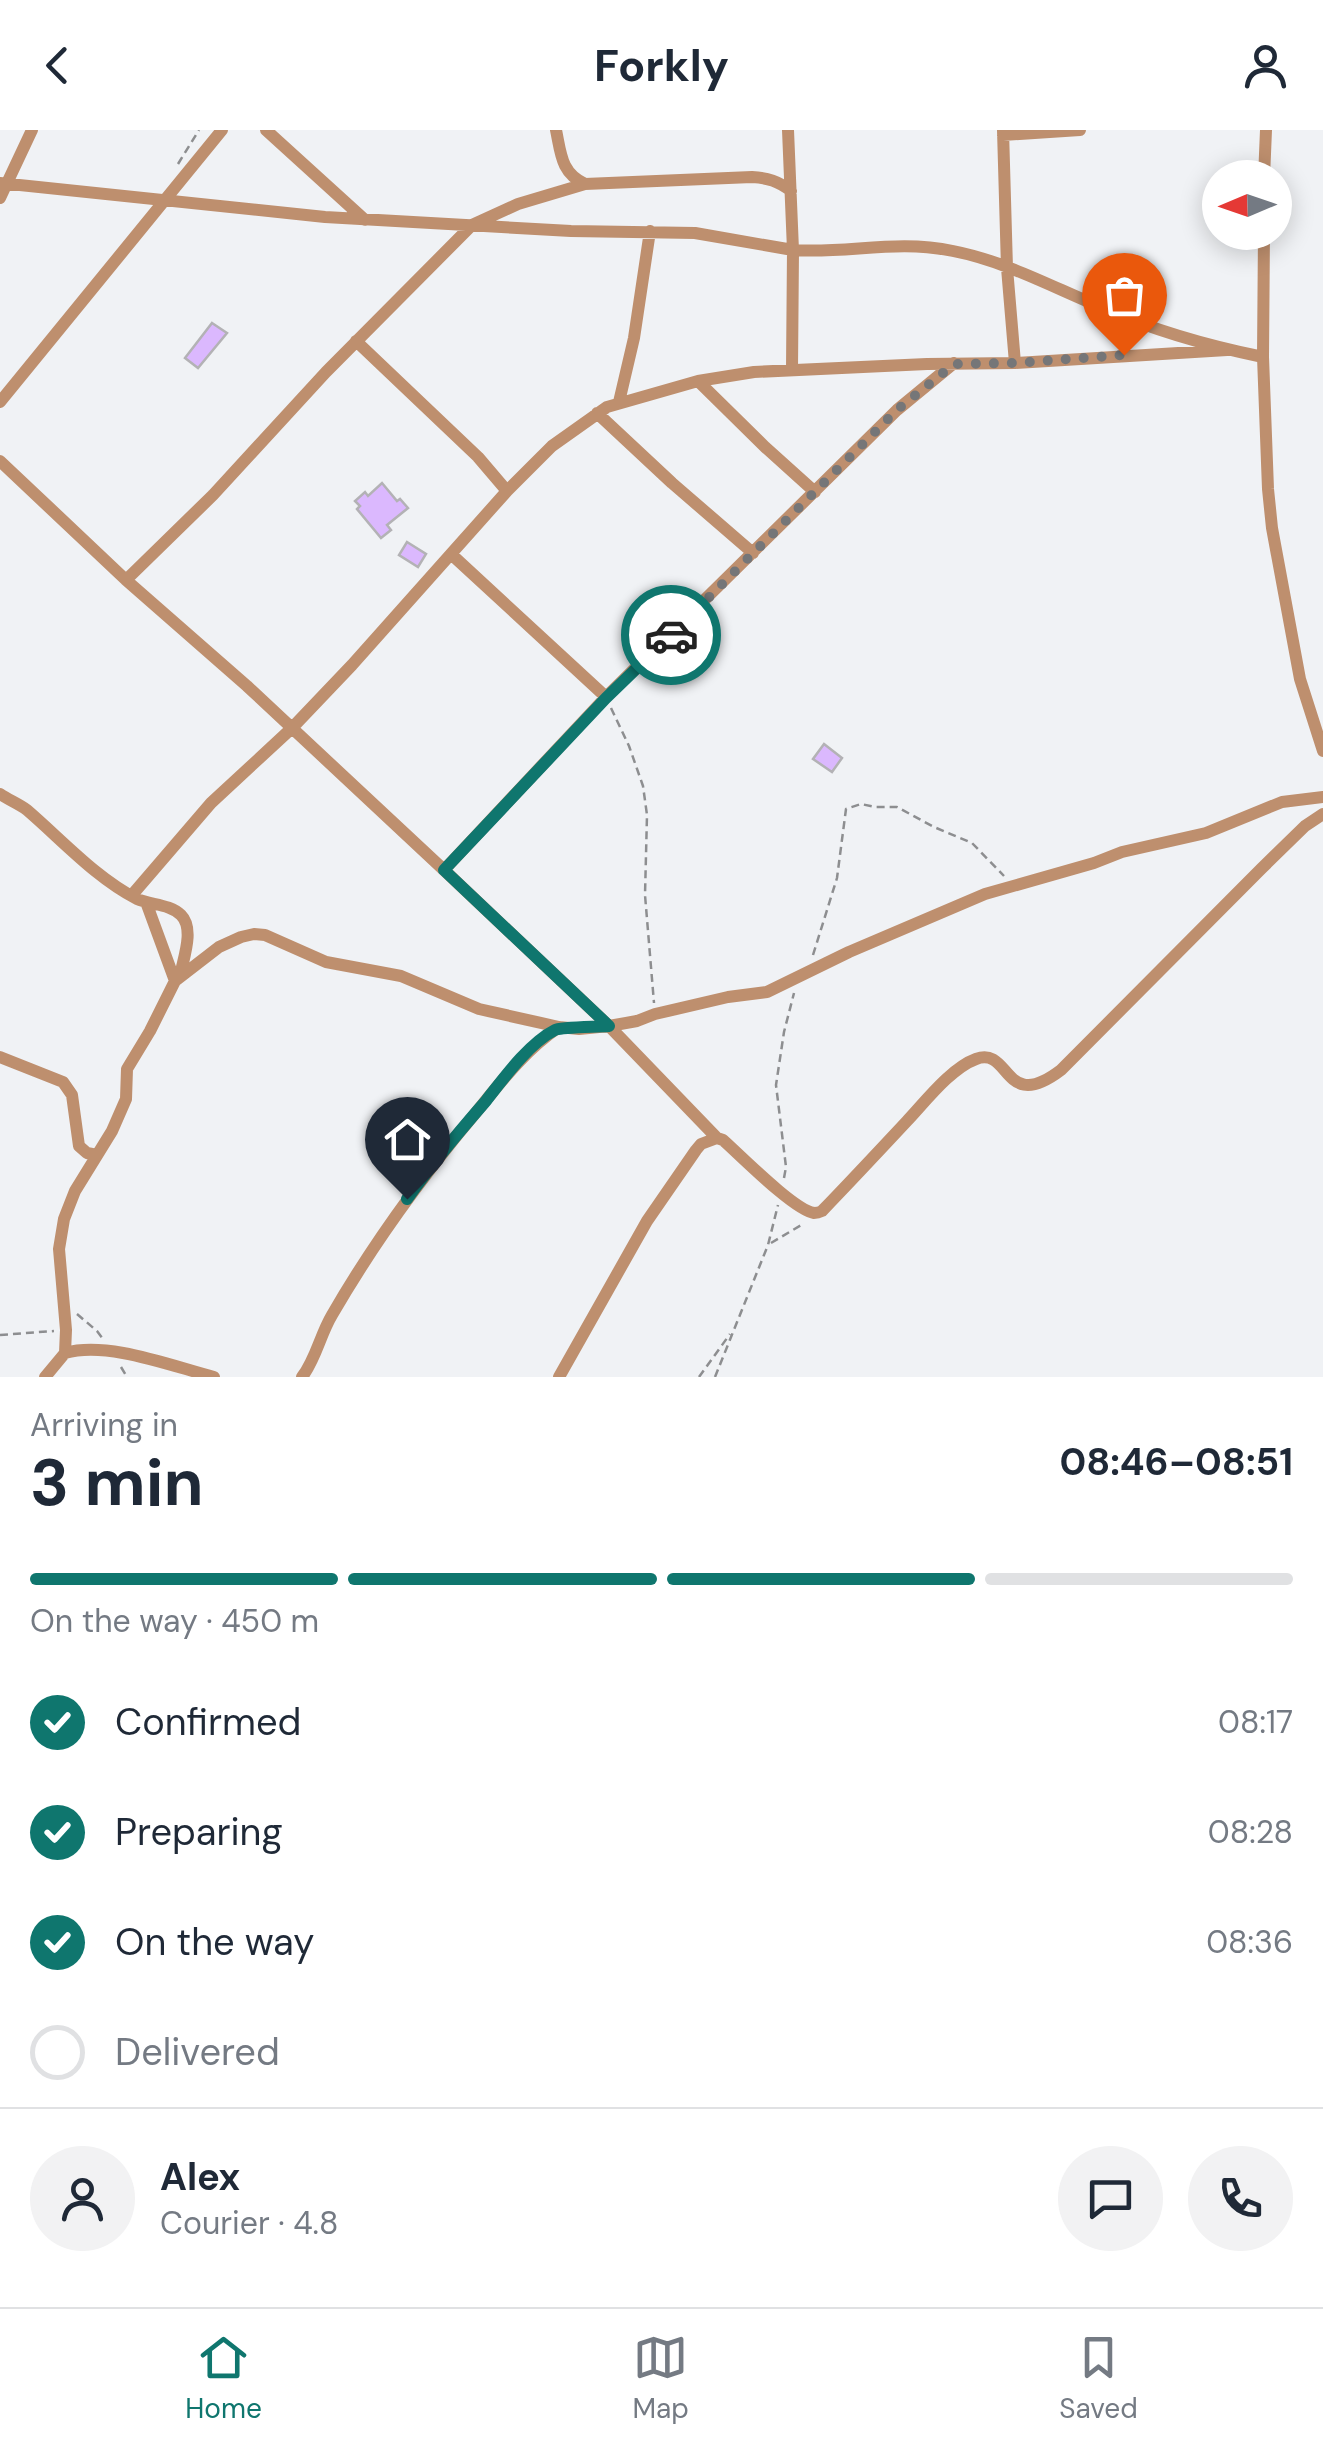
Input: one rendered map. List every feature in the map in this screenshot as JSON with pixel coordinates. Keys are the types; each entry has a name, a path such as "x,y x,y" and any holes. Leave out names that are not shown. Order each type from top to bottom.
{"street":[{"path":"0,198 3,183 32,130"},
{"path":"0,402 222,130"},
{"path":"266,130 365,220"},
{"path":"556,130 567,172 586,184"},
{"path":"788,130 794,250 792,369"},
{"path":"1015,363 1007,268 1003,133 1080,130"},
{"path":"1265,160 1266,130"},
{"path":"126,580 472,225 518,204 586,184 752,177 779,182 791,191"},
{"path":"3,183 365,220 695,233 794,250 927,246 957,251 1107,310 1227,350 1263,357"},
{"path":"619,402 634,338 650,231"},
{"path":"1264,250 1263,357 1272,528 1300,678 1323,751"},
{"path":"356,341 507,490"},
{"path":"132,895 211,803 352,666 507,490 552,446 619,402 698,381 754,372 1015,363 1227,350"},
{"path":"444,870 606,698 897,410 954,364"},
{"path":"698,381 815,492"},
{"path":"597,413 753,553"},
{"path":"0,461 444,870 609,1026 718,1138 782,1192 815,1213 822,1211 946,1079 974,1059 998,1063 1025,1087 1044,1082 1061,1070 1283,847 1323,814"},
{"path":"451,554 606,698"},
{"path":"0,794 23,807 85,862 132,895 176,912 187,925 178,978 127,1069 126,1099 112,1131 75,1191 64,1219 59,1249 65,1353 45,1377"},
{"path":"178,978 240,937 265,935 326,962 401,976 479,1009 559,1028 609,1026 728,997 767,992 849,952 1011,885 1122,852 1206,834 1282,802 1323,797"},
{"path":"146,902 178,978"},
{"path":"302,1377 330,1319 423,1175 508,1073 539,1041 559,1028"},
{"path":"0,1057 63,1082 72,1095 79,1146 97,1155"},
{"path":"559,1377 647,1221 701,1144 718,1138"},
{"path":"65,1353 91,1348 111,1351 214,1377"}],"path":[{"path":"606,698 630,746 643,786 647,816 646,910 655,1014"},
{"path":"808,972 837,878 846,809 861,804 898,807 972,843 1011,885"},
{"path":"716,1377 768,1245 782,1192 786,1167 776,1085 793,995"},
{"path":"768,1245 815,1213"},
{"path":"698,1377 735,1328"},
{"path":"0,1335 66,1330"}],"building":[{"path":"212,323 227,333 198,368 185,358"},
{"path":"382,483 408,508 387,525 391,530 381,538 355,501 365,492 368,496"},
{"path":"407,542 426,554 418,567 399,555"},
{"path":"824,744 842,758 832,772 813,759"}],"way so far":[{"path":"671,635 897,410 954,364 1124,355"}],"route":[{"path":"407,1199 508,1073 539,1041 559,1028 609,1026 444,870 671,635"}]}
